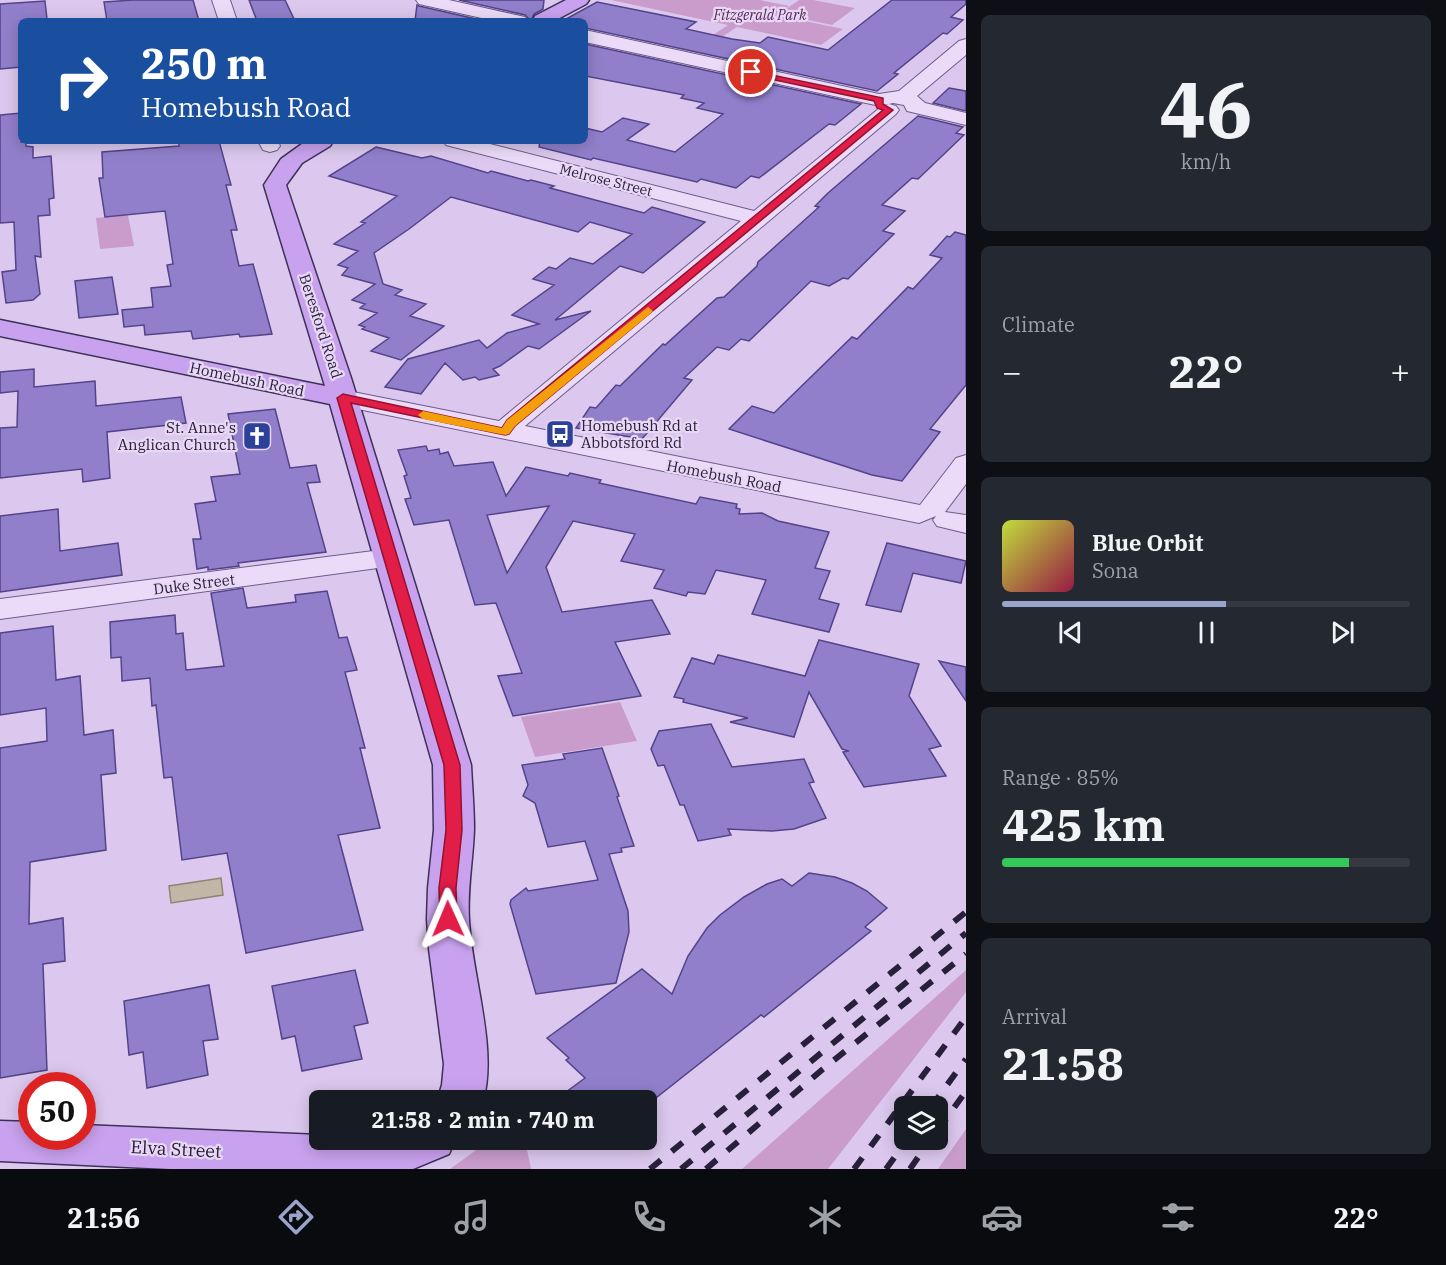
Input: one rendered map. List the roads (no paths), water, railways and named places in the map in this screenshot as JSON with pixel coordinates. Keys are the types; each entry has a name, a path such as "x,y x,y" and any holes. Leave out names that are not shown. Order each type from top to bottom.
{"main road":[{"path":"548,18 580,0"},
{"name":"Beresford Road","path":"317,144 285,166 275,185 343,398 452,765 454,830 448,888 448,919 450,949 467,1064 463,1090"},
{"name":"Homebush Road","path":"0,328 343,398"},
{"name":"Elva Street","path":"0,1141 352,1157 385,1156 411,1150"}],"street":[{"path":"221,0 227,18"},
{"path":"425,0 507,18"},
{"path":"588,37 966,119"},
{"path":"505,432 511,423 966,45"},
{"name":"Melrose Street","path":"465,144 759,219"},
{"name":"Homebush Road","path":"343,398 941,517"},
{"path":"941,517 966,464"},
{"name":"Duke Street","path":"0,609 389,558"}],"railway":[{"path":"650,1169 966,912"},
{"path":"681,1169 966,933"},
{"path":"706,1169 823,1069 966,954"},
{"path":"854,1169 966,1017"},
{"path":"939,1096 966,1059"},
{"path":"948,1116 966,1091"},
{"path":"886,1169 900,1150"},
{"path":"910,1169 923,1150"}],"place":[{"name":"Homebush Rd at Abbotsford Rd","path":"560,434"},
{"name":"St. Anne's Anglican Church","path":"257,436"}],"park label":[{"name":"Fitzgerald Park","path":"760,15"}]}
